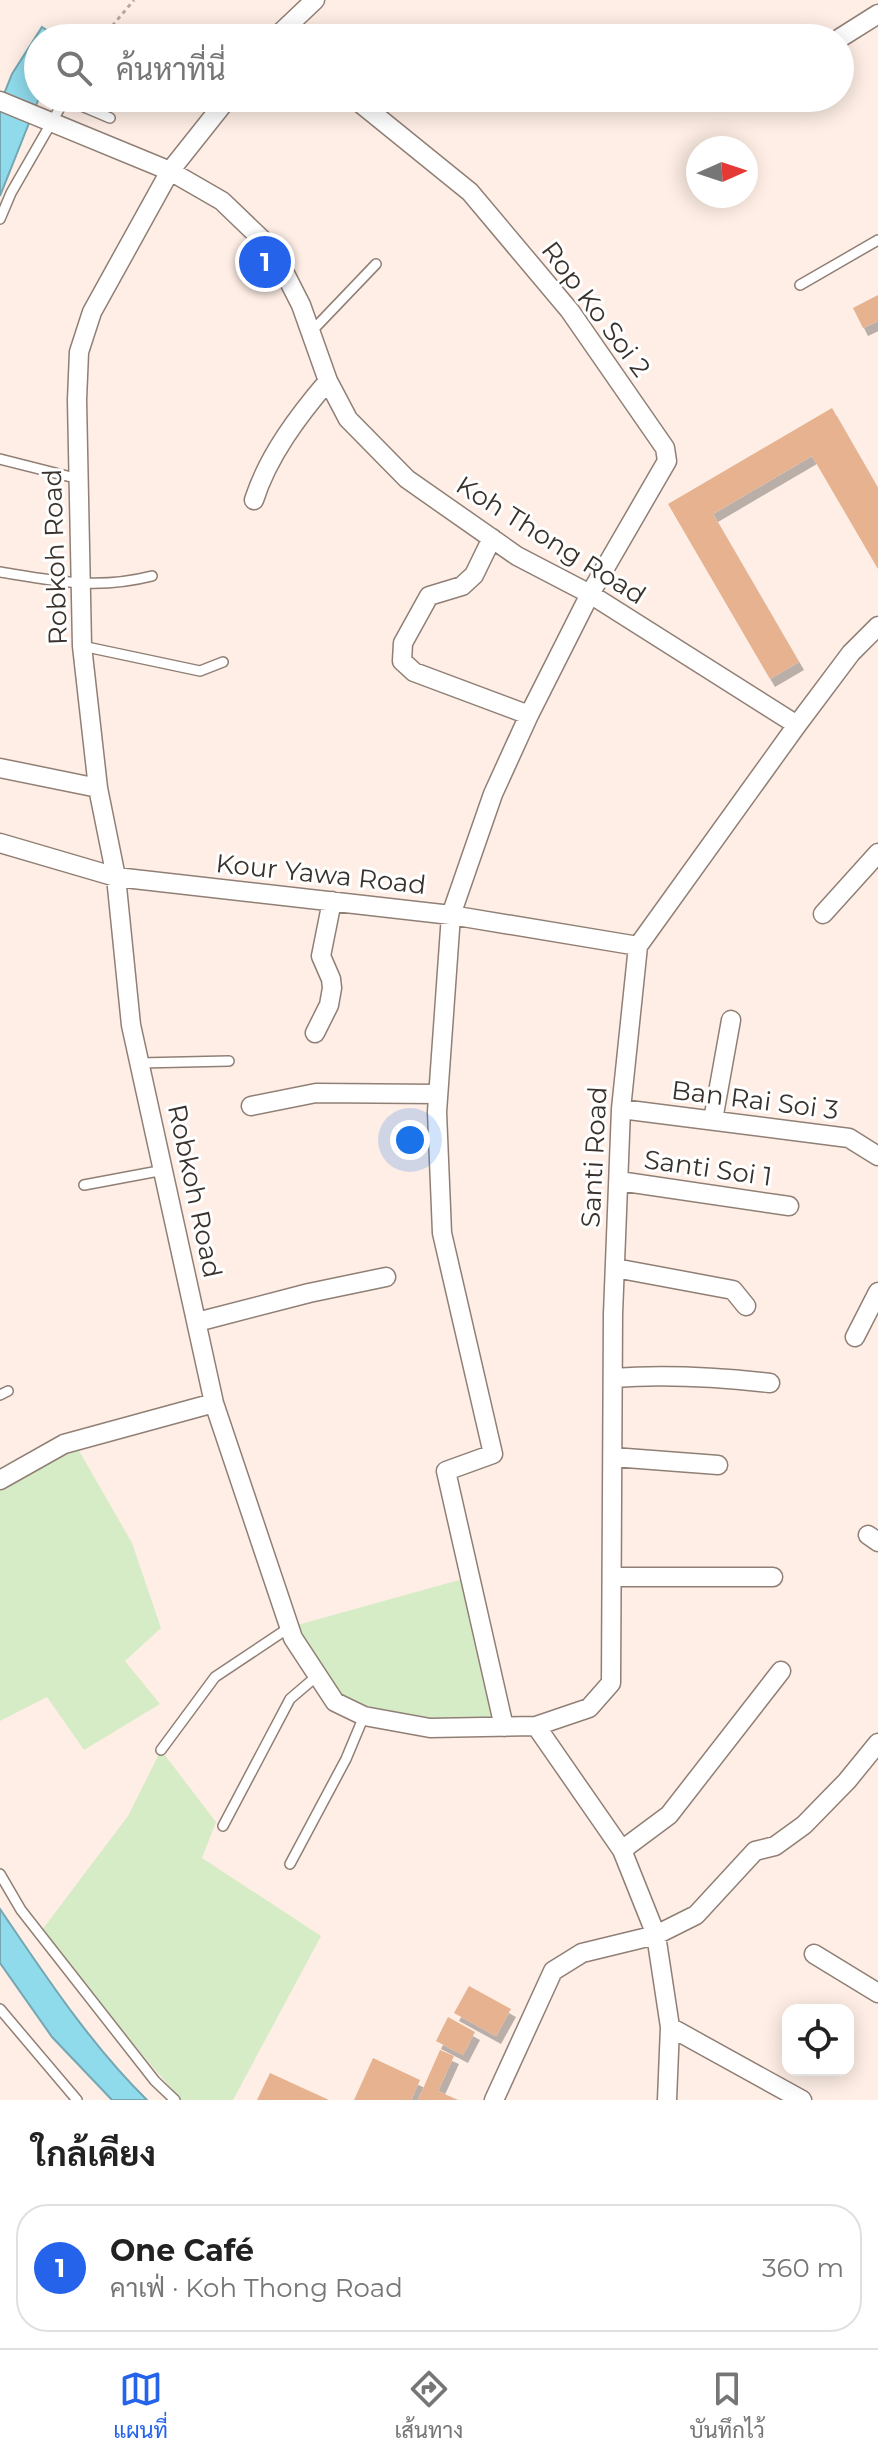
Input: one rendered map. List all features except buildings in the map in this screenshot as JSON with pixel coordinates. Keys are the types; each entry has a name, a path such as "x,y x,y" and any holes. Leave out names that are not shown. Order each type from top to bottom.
{"street":[{"path":"290,24 315,0"},
{"path":"854,29 878,14"},
{"name":"Koh Thong Road","path":"0,101 24,111"},
{"name":"Koh Thong Road","path":"26,112 170,171 222,201 273,250 301,305 328,381 348,419 407,479 517,556 590,594 797,725"},
{"name":"Robkoh Road","path":"217,112 170,171 92,312 79,352 77,400 82,646 98,788 116,877 131,1025 214,1403 293,1638 335,1702 364,1716 430,1728 536,1726"},
{"name":"Rop Ko Soi 2","path":"371,112 470,192 570,311 665,448 667,461 590,594 529,715 493,794 451,915 438,1094 442,1233 493,1454 446,1471 504,1727"},
{"path":"254,500 261,477 275,453 308,404 328,381"},
{"path":"492,538 474,575 462,586 429,596 403,643 402,661 414,672 529,715"},
{"name":"Santi Road","path":"536,1726 589,1708 611,1683 615,1268 621,1109 638,946 851,653 878,626"},
{"path":"0,768 98,788"},
{"name":"Kour Yawa Road","path":"0,843 116,877 451,915 638,946"},
{"path":"823,914 878,853"},
{"path":"315,1033 329,1005 332,988 321,956 332,901"},
{"path":"713,1120 731,1020"},
{"path":"251,1106 316,1093 438,1094"},
{"name":"Ban Rai Soi 3","path":"621,1109 849,1138 878,1156"},
{"name":"Santi Soi 1","path":"619,1181 789,1206"},
{"path":"615,1268 733,1290 746,1306"},
{"path":"197,1322 386,1277"},
{"path":"855,1337 878,1292"},
{"path":"613,1378 652,1375 770,1383"},
{"path":"0,1480 64,1444 214,1403"},
{"path":"613,1457 718,1465"},
{"path":"613,1577 773,1577"},
{"path":"622,1850 669,1815 781,1671"},
{"path":"536,1726 622,1850 656,1935 670,2027 667,2100"},
{"path":"494,2100 553,1971 582,1953 656,1935 696,1915 755,1851 775,1846 804,1825 847,1781 878,1743"},
{"path":"814,1954 878,1993"},
{"path":"670,2027 802,2100"}],"lane":[{"path":"0,219 47,121 54,112"},
{"path":"96,112 110,118"},
{"path":"800,285 878,240"},
{"path":"310,333 376,264"},
{"path":"0,459 79,479"},
{"path":"0,572 81,585 124,583 152,576"},
{"path":"82,646 200,671 223,662"},
{"path":"140,1063 229,1061"},
{"path":"84,1185 164,1170"},
{"path":"161,1750 215,1677 290,1627"},
{"path":"223,1826 290,1699 318,1675"},
{"path":"290,1864 346,1759 364,1716"},
{"path":"0,1874 30,1922 155,2081 175,2100"},
{"path":"0,2009 77,2100"}],"path":[{"path":"114,24 134,0"}],"green space":[{"path":"74,1442 132,1543 161,1628 125,1661 160,1704 84,1750 47,1697 0,1721 0,1484"},
{"path":"470,1577 504,1727 430,1728 335,1702 290,1627"},
{"path":"161,1750 216,1822 202,1858 321,1936 233,2100 181,2100 39,1934 128,1816"}],"water":[{"path":"24,55 24,112 33,112 0,196 0,104 12,74"},
{"path":"0,1909 87,2032 147,2100 112,2100 52,2037 0,1963"}],"place":[{"name":"One Café","path":"265,262"}]}
